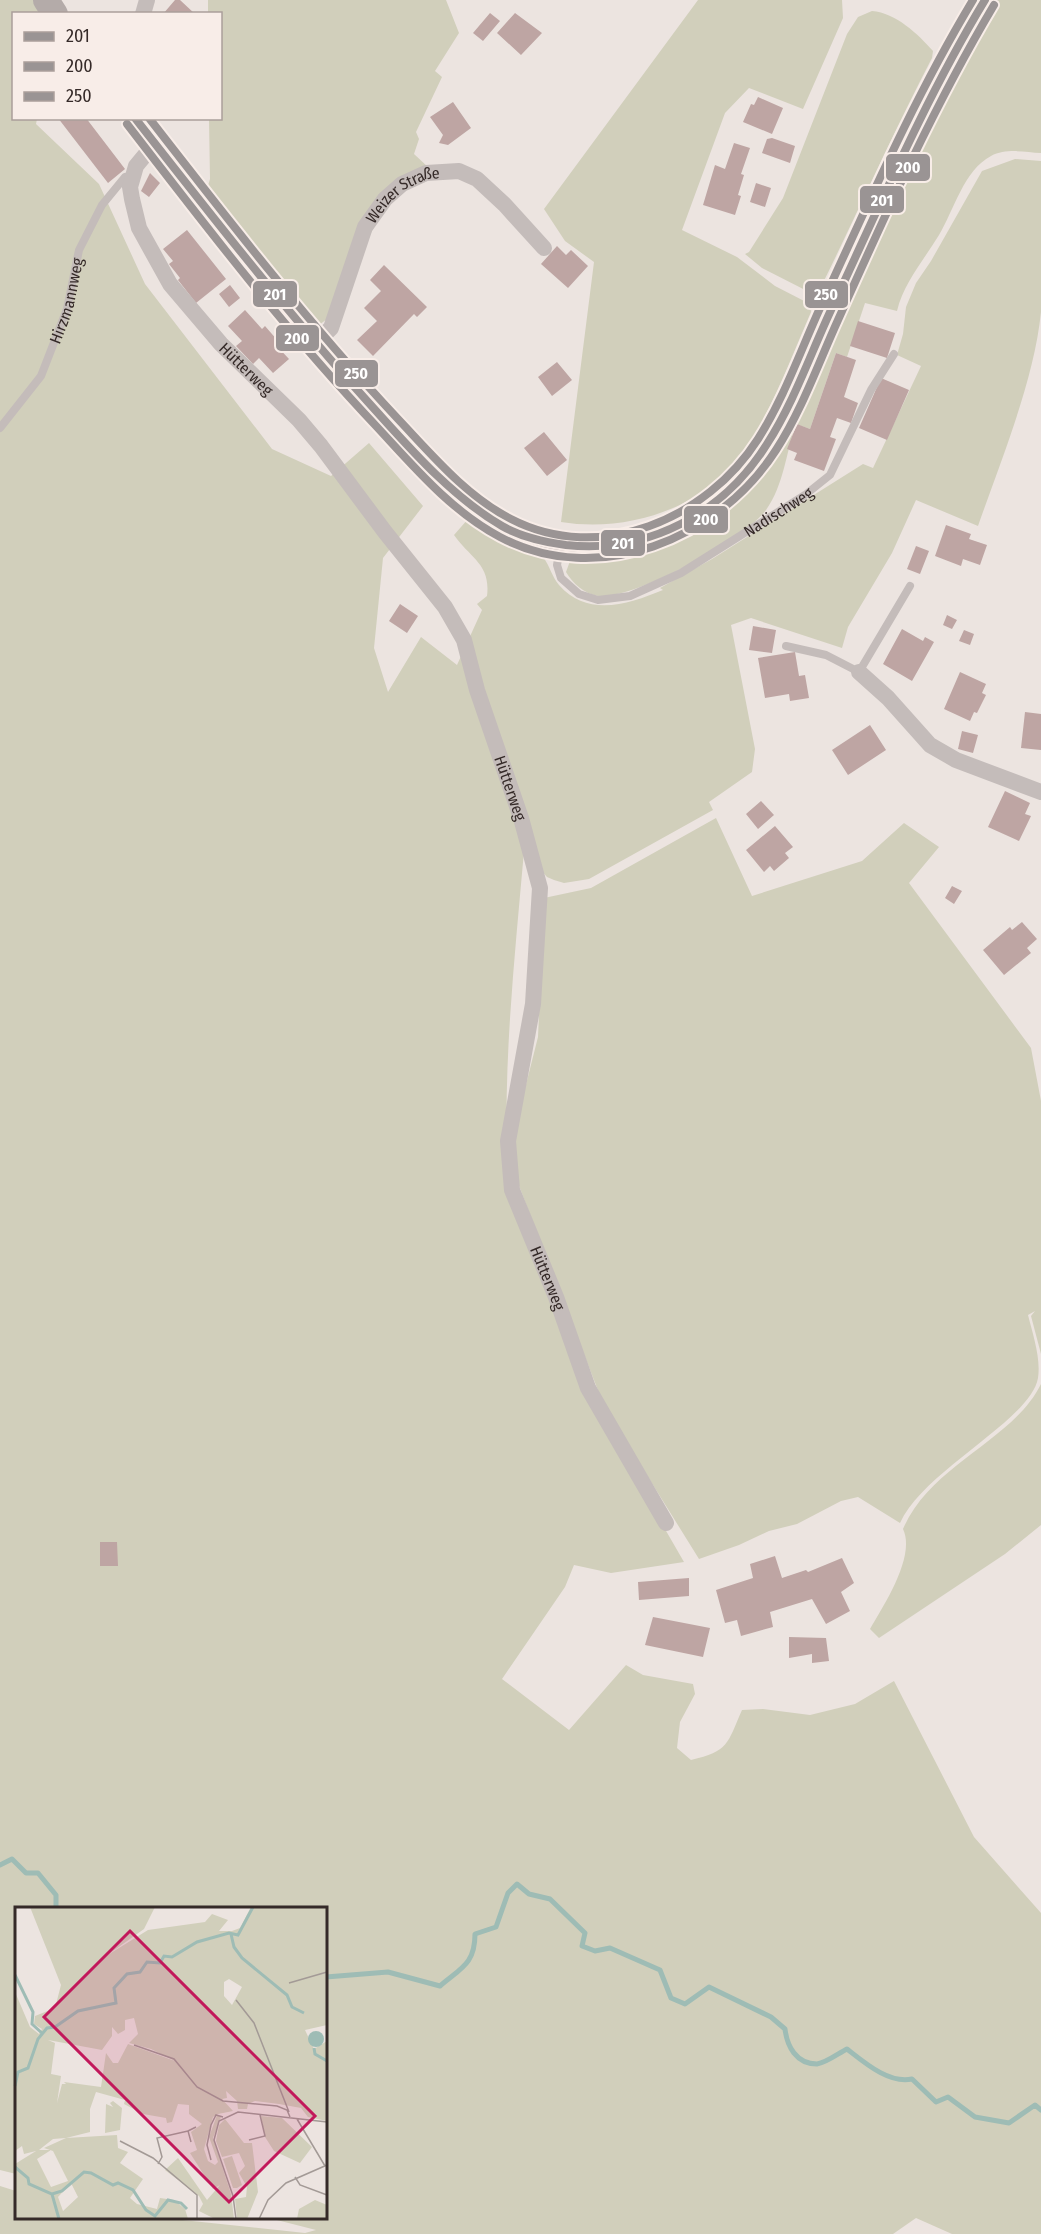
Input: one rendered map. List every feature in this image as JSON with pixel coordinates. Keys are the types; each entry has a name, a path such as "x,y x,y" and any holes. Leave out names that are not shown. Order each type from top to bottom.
{"main road":[{"path":"137,120 316,343 441,480 474,508 519,534 560,549 611,547 665,533 699,517 737,484 755,463 797,386 919,119 985,0"}],"street":[{"path":"132,176 143,155 155,143"},
{"name":"Weizer Straße","path":"316,343 331,328 365,227 385,199 402,184 426,173 459,171 477,180 506,205 544,248"},
{"name":"Hütterweg","path":"132,176 132,199 139,228 170,284 221,344 299,420 321,446 445,607 464,640 477,690 521,818 540,888 533,1004 508,1141 512,1190 556,1297 588,1388 666,1523"},
{"path":"859,672 888,698 930,745 957,760 1041,792"}],"lane":[{"name":"Hirzmannweg","path":"0,428 41,376 68,309 79,250 102,205 125,177 132,176"},
{"name":"Nadischweg","path":"560,549 557,565 565,583 579,594 598,600 630,596 659,585 700,562 806,495 830,475 871,390 894,354"},
{"path":"786,646 826,654 859,672 910,586"}],"shaded area":[{"path":"0,0 34,0 39,12 12,12 12,120 37,120 36,124 99,184 145,284 272,449 331,476 369,443 423,506 383,558 374,648 388,692 421,637 457,665 482,610 477,604 487,596 486,576 483,569 454,535 468,519 516,547 543,557 559,585 570,595 583,602 609,605 636,600 663,590 660,588 712,559 863,464 873,468 921,366 897,355 903,334 906,307 916,283 982,171 1015,159 1041,161 1041,312 1037,338 1016,420 978,526 916,500 892,553 848,627 842,648 751,618 731,625 755,749 752,772 709,802 713,810 589,879 564,883 547,877 524,851 508,1065 509,1194 643,1491 684,1562 611,1573 574,1565 565,1587 502,1679 569,1730 626,1665 643,1675 693,1684 695,1694 680,1722 677,1748 691,1760 720,1749 733,1731 742,1710 763,1709 810,1715 855,1704 894,1681 974,1837 1041,1913 1041,2234 952,2234 916,2218 893,2234 0,2234 0,2186 15,2191 15,2219 173,2219 305,2233 316,2230 273,2219 327,2219 327,1907 15,1907 15,2174 0,2170"},
{"path":"208,0 446,0 459,33 435,71 442,77 416,132 419,139 414,154 428,167 399,178 327,319 319,325 207,189 210,179 209,120 222,120 222,12 208,12"},
{"path":"698,0 842,0 843,18 803,109 749,88 725,113 682,230 737,257 775,286 810,304 811,312 758,429 735,463 718,480 678,506 656,515 608,524 561,522 594,262 565,241 544,209"},
{"path":"998,0 1041,0 1041,153 1003,152 982,162 960,191 939,235 904,290 897,311 865,303 847,357 836,353 810,429 796,424 777,490 766,510 754,522 713,551 688,565 636,588 615,595 598,596 579,587 566,572 570,561 718,514"},
{"path":"872,11 890,16 906,25 933,51 932,58 819,291 813,294 762,268 745,254 749,252 783,198 847,34 858,17"},
{"path":"716,818 752,896 862,861 904,823 939,847 909,883 1031,1048 1041,1101 1041,1354 1031,1316 1035,1311 1028,1315 1038,1363 1038,1378 1031,1394 1017,1411 931,1484 913,1503 900,1523 858,1497 841,1501 797,1524 769,1531 739,1545 699,1559 604,1406 516,1178 512,1140 538,1037 544,898 591,888"},
{"path":"1041,1384 1041,1525 1005,1554 879,1638 870,1629 897,1580 905,1553 906,1540 903,1529 916,1506 932,1487 1012,1422"}],"building":[{"path":"175,0 180,0 193,12 165,12"},
{"path":"490,13 500,21 483,41 473,33"},
{"path":"515,13 542,33 521,55 497,33"},
{"path":"758,97 783,108 772,134 743,122 751,104 754,105"},
{"path":"453,102 471,128 448,145 439,143 443,135 430,117"},
{"path":"60,120 88,120 125,169 108,183"},
{"path":"772,138 795,146 790,163 762,153 767,139"},
{"path":"734,143 750,148 741,174 744,175 738,195 741,196 735,215 703,205 715,165 725,169"},
{"path":"150,173 160,183 149,197 141,191"},
{"path":"756,183 771,188 765,207 750,202"},
{"path":"187,230 226,279 196,303 178,280 180,278 169,264 173,261 163,249"},
{"path":"557,246 566,255 571,250 588,266 568,288 541,264"},
{"path":"384,265 427,307 417,317 414,314 373,356 357,340 377,321 364,308 381,291 370,280"},
{"path":"230,285 240,298 229,307 219,294"},
{"path":"245,310 262,329 265,326 278,341 275,344 289,359 273,373 259,358 253,364 236,346 242,341 228,326"},
{"path":"858,321 895,333 887,358 850,346"},
{"path":"836,353 856,360 844,397 858,403 851,423 837,418 830,437 836,439 824,471 794,460 797,453 787,449 797,424 810,429"},
{"path":"557,362 572,380 552,396 538,377"},
{"path":"881,378 909,390 887,440 859,428"},
{"path":"544,432 567,460 547,476 524,448"},
{"path":"946,525 971,534 969,539 987,545 980,565 963,559 961,566 935,556"},
{"path":"916,546 929,551 920,574 907,569"},
{"path":"400,604 418,616 407,633 389,621"},
{"path":"947,615 957,620 952,629 943,625"},
{"path":"753,626 776,630 772,653 749,650"},
{"path":"902,629 923,641 925,637 934,642 912,681 883,664"},
{"path":"964,630 974,634 970,645 959,641"},
{"path":"795,652 799,676 805,675 809,698 790,701 789,694 765,698 758,658"},
{"path":"960,672 986,684 982,693 986,695 970,721 944,709"},
{"path":"1025,712 1041,714 1041,750 1021,748"},
{"path":"870,725 886,750 848,775 832,750"},
{"path":"962,731 978,735 973,753 958,749"},
{"path":"1005,791 1030,803 1025,814 1031,816 1019,841 988,827"},
{"path":"761,801 774,815 758,829 746,814"},
{"path":"775,826 793,847 785,853 789,858 774,871 770,866 764,872 746,850"},
{"path":"952,886 962,891 954,904 945,898"},
{"path":"1022,922 1037,939 1027,948 1031,953 1004,975 983,950 1010,927 1012,930"},
{"path":"100,1542 117,1542 118,1566 100,1566"},
{"path":"775,1556 782,1578 806,1570 808,1572 842,1558 854,1583 841,1592 850,1611 826,1624 812,1599 770,1612 773,1627 741,1636 737,1620 725,1623 716,1590 753,1578 750,1564"},
{"path":"689,1578 689,1596 639,1600 638,1582"},
{"path":"653,1617 710,1628 703,1657 645,1645"},
{"path":"789,1637 826,1638 829,1661 812,1663 812,1654 789,1658"}],"waterway":[{"path":"0,1865 12,1859 26,1873 38,1873 56,1895 56,1907"},
{"path":"327,1977 388,1972 440,1986 460,1970 469,1959 475,1934 496,1927 508,1893 517,1884 529,1894 550,1899 585,1933 582,1946 595,1951 610,1948 660,1970 671,1998 685,2004 709,1987 771,2017 785,2029 790,2048 803,2061 821,2063 847,2049 886,2075 903,2080 912,2079 936,2102 948,2097 975,2117 1009,2123 1035,2105 1041,2110"}],"transit line":[{"name":"250","path":"151,120 301,309 365,383 464,487 511,519 545,532 580,537 615,535 649,526 681,512 710,492 736,467 758,439 784,391 892,152 951,37 973,0"},
{"name":"201","path":"137,120 278,298 338,368 398,436 464,500 509,530 541,541 596,546 626,543 681,524 706,509 749,469 767,444 794,395 885,192 923,114 985,0"},
{"name":"200","path":"127,124 279,317 344,391 449,501 500,537 538,552 576,558 615,556 653,546 689,530 723,508 752,481 776,450 802,403 912,160 951,82 994,5"}]}
